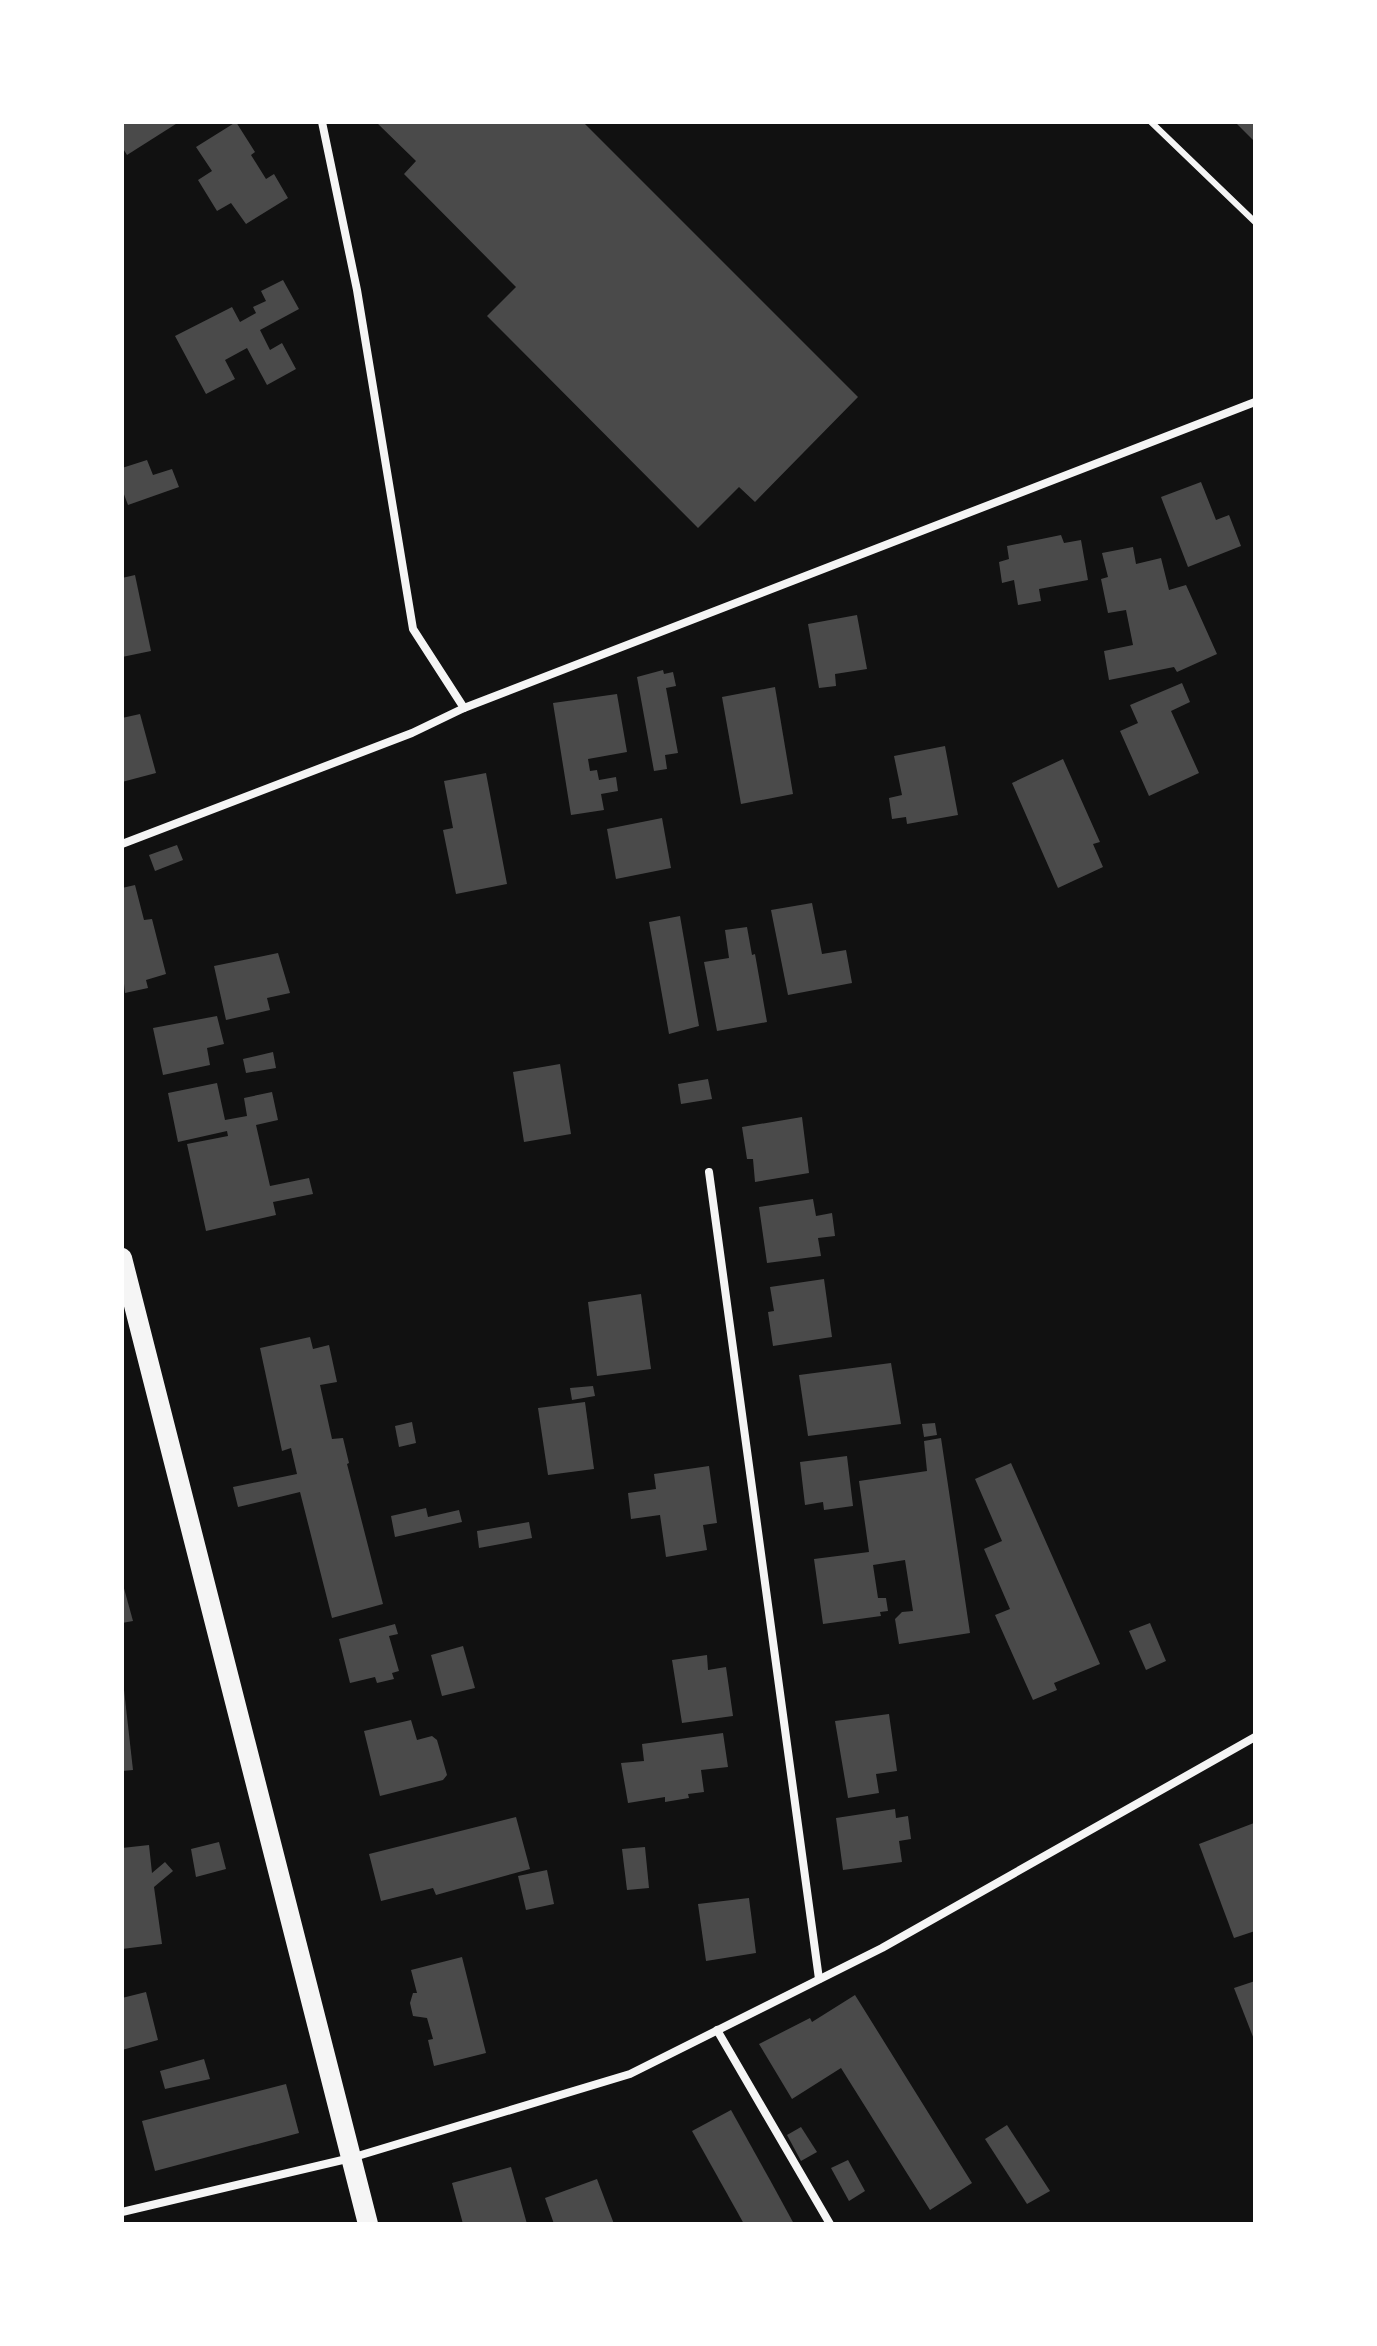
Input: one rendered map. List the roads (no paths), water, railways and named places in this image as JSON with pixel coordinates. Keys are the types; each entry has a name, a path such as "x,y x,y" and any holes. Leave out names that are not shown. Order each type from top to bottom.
{"main road":[{"path":"122,1258 368,2224"}],"street":[{"path":"322,122 357,290 413,629 464,708"},
{"path":"122,844 412,733 464,708 1255,402"},
{"path":"709,1172 819,1979"},
{"path":"122,2212 351,2158 630,2074 882,1948 1255,1737"},
{"path":"717,2030 830,2224"}],"lane":[{"path":"1151,122 1255,222"}]}
